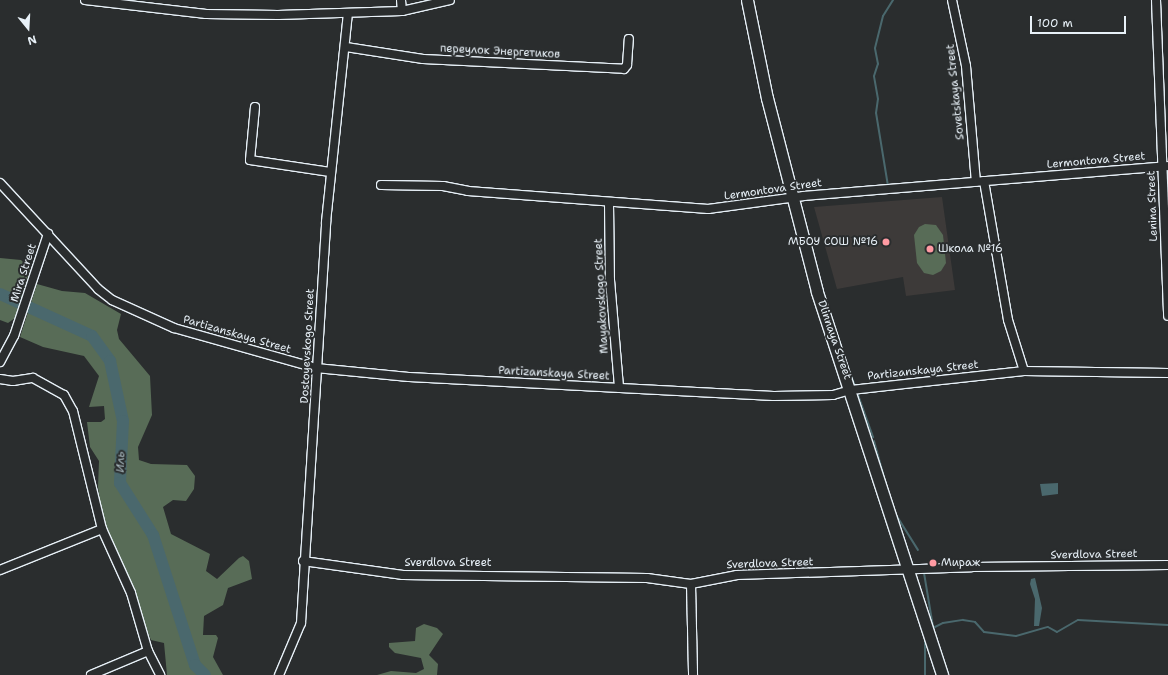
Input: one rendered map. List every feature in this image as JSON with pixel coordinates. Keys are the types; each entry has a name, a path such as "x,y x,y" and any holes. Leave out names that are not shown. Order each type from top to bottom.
{"main road":[{"name":"Dlinnaya Street","path":"747,0 752,36 817,292 851,390 942,675"}],"street":[{"path":"85,0 206,14 348,14 402,11 450,0"},
{"path":"401,0 402,11"},
{"name":"Sovetskaya Street","path":"952,0 966,66 980,182 1008,320 1024,371"},
{"name":"Lenina Street","path":"1156,0 1166,166 1168,316"},
{"name":"Dostoyevskogo Street","path":"279,675 301,623 303,561 330,172 346,47 348,14"},
{"name":"переулок Энергетиков","path":"346,47 423,59 624,69 627,65 629,39"},
{"path":"255,107 250,160 330,172"},
{"name":"Lermontova Street","path":"381,184 443,186 609,203 708,210 793,197 1166,166"},
{"name":"Partizanskaya Street","path":"0,183 98,289 112,300 174,328 316,368 409,377 774,396 833,395 851,390 1024,371 1168,373"},
{"name":"Mayakovskogo Street","path":"609,203 610,280 619,388"},
{"name":"Mira Street","path":"0,362 23,311 48,234"},
{"path":"0,379 14,381 33,378 64,395 80,432 102,529 131,593 148,650 160,675"},
{"path":"0,570 102,529"},
{"name":"Sverdlova Street","path":"303,561 403,575 639,577 691,584 737,575 910,571 972,567 1168,565"},
{"path":"691,584 693,675"},
{"path":"91,675 148,650"}],"shaded area":[{"name":"МБОУ СОШ №16","path":"942,197 955,290 906,296 903,277 837,289 814,207"}],"green space":[{"name":"Школа №16","path":"925,224 936,225 943,235 946,263 941,271 933,275 924,273 917,263 914,235 919,227"},
{"path":"0,258 21,260 30,269 15,318 8,323 0,320"},
{"path":"37,284 62,291 85,293 121,314 117,330 119,339 150,376 152,415 138,447 139,460 151,464 187,465 195,476 194,489 186,501 173,500 163,507 171,534 210,554 206,571 217,579 239,558 243,556 249,561 252,579 228,588 223,605 204,616 203,635 216,635 218,638 213,657 223,675 167,675 164,643 151,640 103,521 98,487 99,461 90,447 87,422 101,422 105,419 104,406 89,407 99,376 84,356 43,347 20,337"},
{"path":"424,624 437,628 443,634 429,655 438,664 437,675 377,675 391,671 416,673 424,669 421,658 395,653 389,647 389,643 415,641 416,628"}],"water":[{"path":"1058,483 1058,494 1042,496 1040,484"},
{"path":"1035,578 1042,608 1039,626 1034,626 1035,599 1030,584 1031,579"}],"waterway":[{"path":"888,186 876,113 878,99 874,76 878,64 875,48 883,16 893,0"},
{"name":"Иль","path":"0,294 92,336 110,361 123,421 120,483 153,535 195,665 205,675"},
{"path":"845,361 855,386"},
{"path":"857,392 873,437"},
{"path":"874,441 888,492"},
{"path":"893,510 918,550"},
{"path":"924,573 933,627"},
{"path":"931,629 943,623 963,620 975,622 984,632 1016,636 1048,627 1057,632 1078,620 1168,625"},
{"path":"925,638 925,675"}],"place":[{"name":"МБОУ СОШ №16","path":"886,242"},
{"name":"Школа №16","path":"930,249"},
{"name":"Мираж","path":"933,563"}]}
